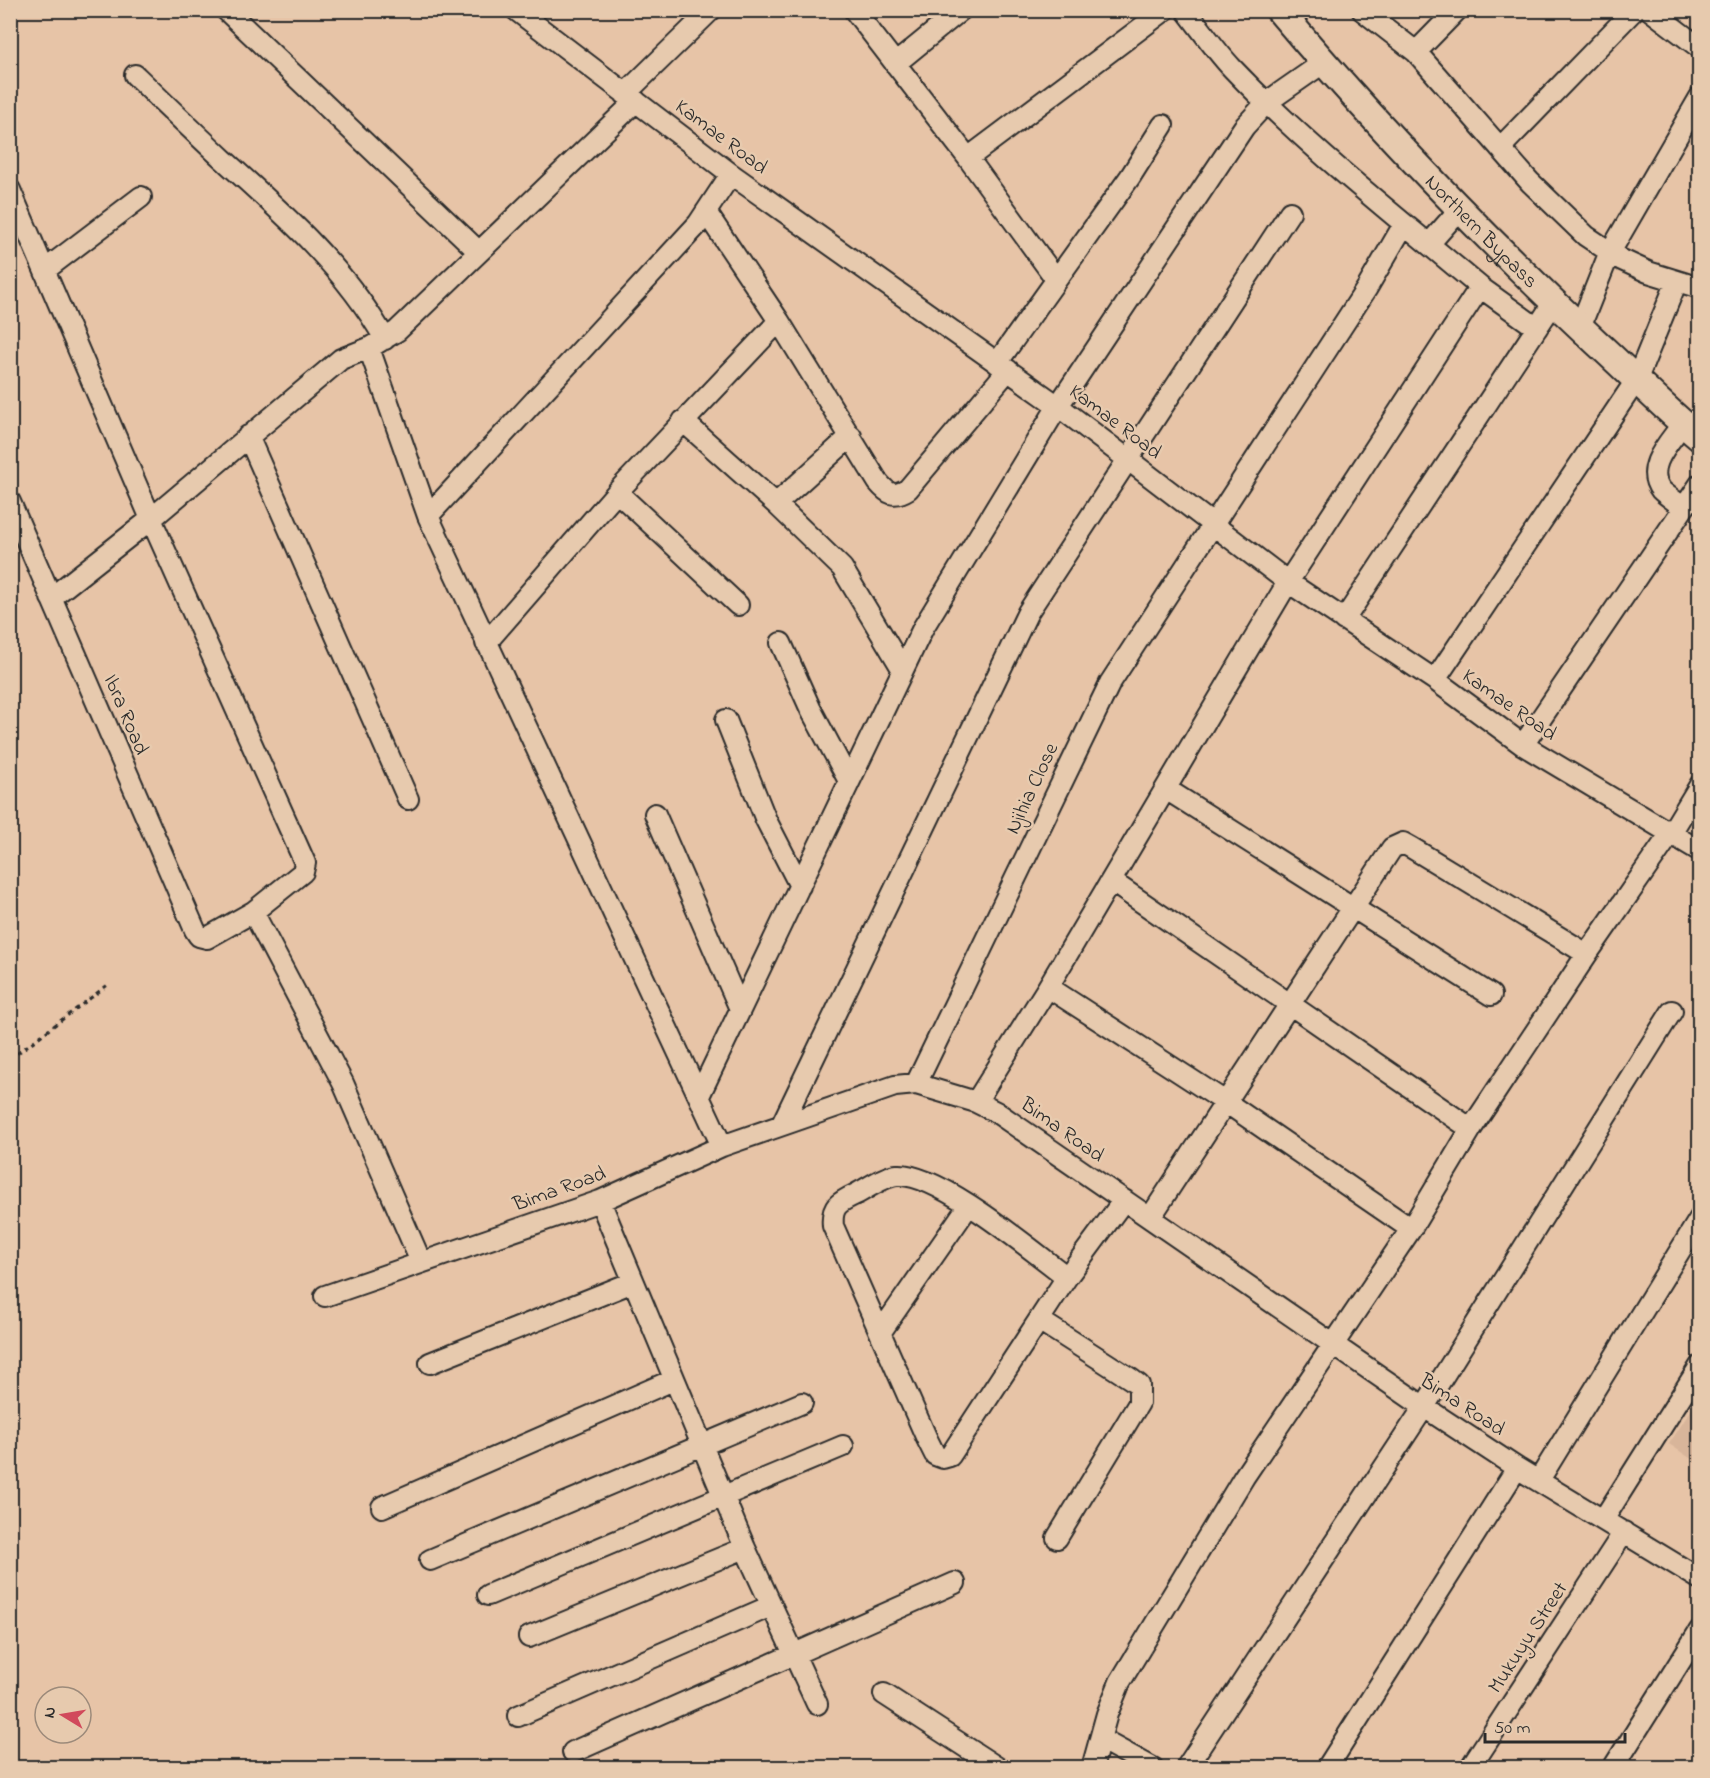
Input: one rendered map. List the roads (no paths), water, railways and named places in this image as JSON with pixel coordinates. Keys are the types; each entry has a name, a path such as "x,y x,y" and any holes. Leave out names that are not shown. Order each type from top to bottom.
{"main road":[{"name":"Northern Bypass","path":"1280,10 1323,63 1459,210 1554,303 1691,430"}],"street":[{"path":"226,10 478,251"},
{"name":"Kamae Road","path":"516,10 731,174 1058,406 1288,582 1435,680 1523,745 1700,851"},
{"path":"51,598 151,519 342,359 377,344 410,319 631,98 711,10"},
{"path":"854,10 968,158 1056,279"},
{"path":"895,64 961,10"},
{"path":"968,158 1165,10"},
{"path":"1186,10 1231,67 1403,226 1429,244 1480,287 1537,328"},
{"path":"1362,10 1416,52 1556,208 1609,254 1648,272 1700,288"},
{"path":"1416,52 1457,10"},
{"path":"1500,148 1634,10"},
{"path":"1650,10 1700,48"},
{"path":"699,1096 923,628 1058,406 1244,127 1267,102 1323,63"},
{"path":"135,75 268,200 346,279 366,306 428,516 722,1146"},
{"path":"1580,327 1609,254 1700,97"},
{"path":"706,212 779,321 878,482 885,491 899,495 908,489 1002,366 1056,279 1130,177 1163,125"},
{"path":"428,516 698,224 731,174"},
{"path":"10,189 151,519 305,863 303,872 253,912 343,1083 421,1262"},
{"path":"45,270 141,197"},
{"path":"1429,244 1459,210"},
{"path":"782,1124 1022,622 1290,212"},
{"name":"Njihia Close","path":"916,1084 1110,683 1367,288 1403,226"},
{"path":"1435,680 1637,379 1677,281"},
{"path":"976,1102 1048,987 1288,582 1480,287"},
{"path":"1344,620 1554,303"},
{"path":"486,643 617,492 779,321"},
{"path":"683,421 776,504 842,568 903,670"},
{"path":"1683,508 1660,489 1656,476 1656,462 1691,430"},
{"path":"248,436 408,799"},
{"path":"776,504 851,436"},
{"path":"1523,745 1700,484"},
{"path":"617,492 738,605"},
{"name":"Ibra Road","path":"10,502 195,930 199,936 207,938 253,912"},
{"path":"781,644 811,710 849,781"},
{"path":"726,720 766,820 800,886"},
{"path":"1092,1767 1120,1682 1244,1476 1411,1229 1471,1129 1587,954 1671,833 1700,785"},
{"path":"1166,789 1491,995"},
{"path":"655,814 741,1009"},
{"path":"1150,1218 1392,848 1403,843 1587,954"},
{"path":"1111,881 1471,1129"},
{"path":"1048,987 1227,1103 1411,1229"},
{"path":"1186,1767 1424,1407 1672,1011"},
{"name":"Bima Road","path":"325,1296 600,1201 722,1146 782,1124 895,1086 916,1084 976,1102 996,1112 1332,1346 1517,1468 1700,1579"},
{"path":"1067,1277 969,1205 930,1182 913,1175 895,1175 837,1203 832,1214 833,1226 935,1455 943,1458 950,1456 1067,1277 1124,1200"},
{"path":"600,1201 745,1548 817,1704"},
{"path":"880,1333 969,1205"},
{"path":"1539,1480 1700,1218"},
{"path":"430,1363 633,1282"},
{"path":"1039,1320 1131,1379 1139,1385 1141,1394 1139,1403 1057,1538"},
{"path":"1603,1520 1700,1366"},
{"path":"382,1507 673,1380"},
{"path":"430,1560 802,1403"},
{"path":"488,1595 843,1446"},
{"path":"1327,1767 1517,1468"},
{"name":"Mukuyu Street","path":"1470,1767 1624,1532"},
{"path":"529,1637 745,1548"},
{"path":"573,1752 795,1656 955,1583"},
{"path":"518,1716 771,1606"},
{"path":"1613,1767 1700,1630"},
{"path":"884,1694 998,1767"},
{"path":"1100,1739 1154,1767"}]}
